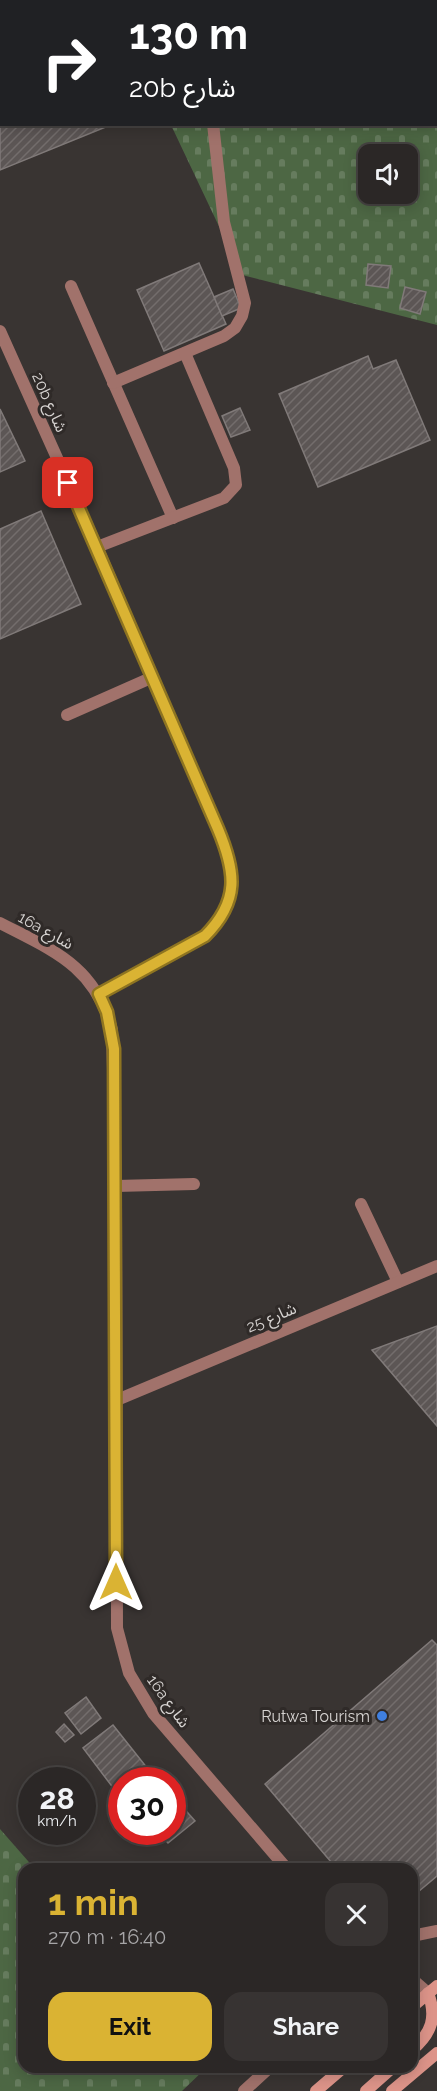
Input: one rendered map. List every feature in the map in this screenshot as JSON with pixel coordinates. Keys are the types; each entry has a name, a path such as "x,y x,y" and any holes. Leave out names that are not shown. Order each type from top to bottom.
{"main road":[{"path":"418,2002 432,1989"},
{"path":"418,2045 428,2037 433,2026 435,2014 432,1989"},
{"path":"418,2069 437,2053"},
{"path":"316,2091 337,2073"},
{"path":"366,2091 386,2073"},
{"path":"392,2091 413,2073"}],"street":[{"path":"113,384 185,353 235,328 242,316 245,303 224,222 213,126"},
{"path":"71,286 172,518"},
{"name":"20b شارع","path":"0,331 153,677 227,851 232,869 232,888 227,906 218,923 205,936 99,994"},
{"path":"97,548 224,498 236,485 236,476 185,353"},
{"path":"67,715 153,677"},
{"name":"16a شارع","path":"0,923 70,960 86,976 99,994 107,1012 114,1049 117,1400 115,1605 117,1628 129,1673 153,1713 282,1863"},
{"path":"116,1186 194,1184"},
{"path":"361,1204 398,1282"},
{"name":"شارع 25","path":"117,1400 437,1266"},
{"path":"418,1935 437,1931"},
{"path":"418,1982 432,1989"},
{"path":"244,2091 264,2073"}],"green space":[{"path":"171,126 437,126 437,325 242,275"},
{"path":"0,1829 30,1863 18,1863 18,2073 201,2073 182,2091 0,2091"}],"building":[{"path":"0,126 108,126 0,170"},
{"path":"199,263 226,324 164,351 137,290"},
{"path":"368,264 391,266 388,288 366,285"},
{"path":"405,287 426,292 420,314 400,308"},
{"path":"233,289 241,308 222,316 214,297"},
{"path":"368,356 373,369 396,360 430,440 318,487 279,394"},
{"path":"240,408 250,430 231,437 222,416"},
{"path":"0,409 25,461 0,472"},
{"path":"41,511 81,604 0,639 0,529"},
{"path":"437,1326 437,1426 372,1350"},
{"path":"432,1640 437,1645 437,1876 418,1892 418,1863 332,1863 265,1784"},
{"path":"86,1697 101,1718 81,1734 65,1713"},
{"path":"64,1724 74,1735 65,1742 56,1732"},
{"path":"113,1725 146,1767 108,1767 108,1781 83,1748"},
{"path":"186,1811 195,1821 186,1828"}],"place":[{"name":"Rutwa Tourism","path":"382,1716"}],"route":[{"path":"68,483 218,829 232,869 232,888 227,906 218,923 205,936 99,994 112,1030 114,1049 116,1582"}]}
